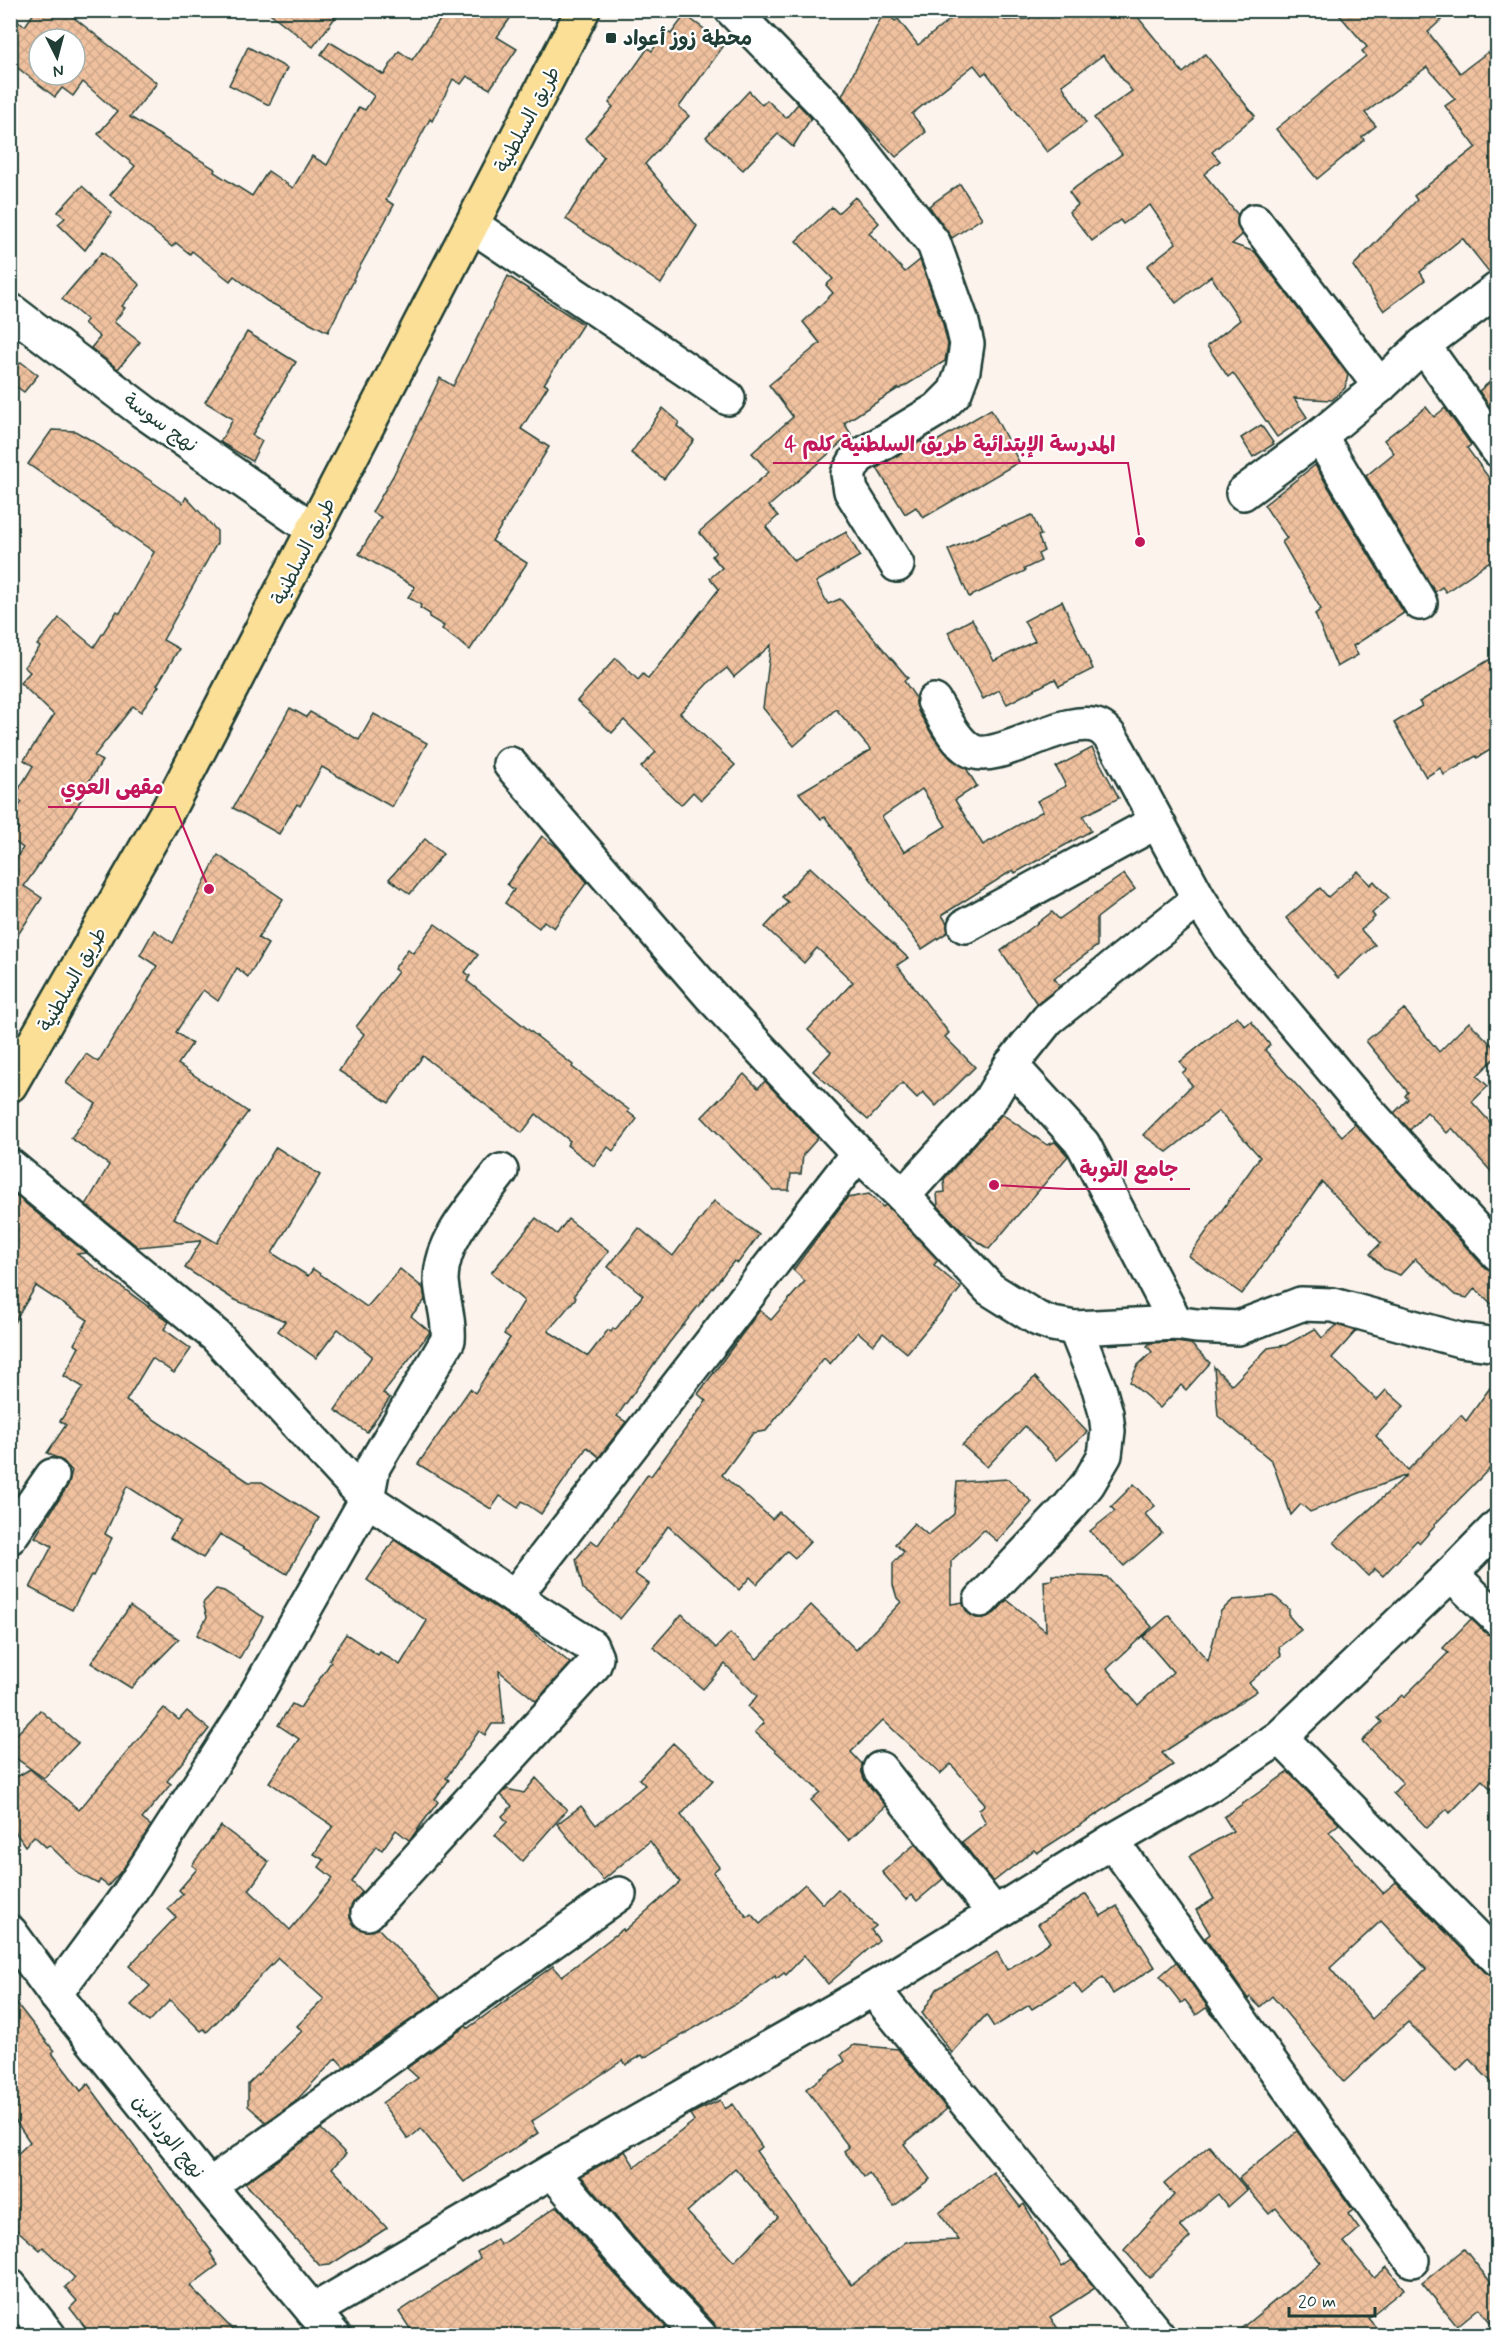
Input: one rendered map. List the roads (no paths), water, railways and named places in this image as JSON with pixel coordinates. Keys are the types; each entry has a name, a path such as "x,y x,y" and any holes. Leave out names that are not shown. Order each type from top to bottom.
{"main road":[{"name":"طريق السلطنية","path":"10,1085 19,1051 168,810 583,10"}],"street":[{"path":"732,10 826,106 934,244 961,319 967,344 963,370 955,392 939,409 857,458 848,474 851,491 897,565"},
{"path":"1255,221 1380,386"},
{"path":"472,225 728,398"},
{"path":"1243,493 1320,436 1380,386 1423,345 1497,289"},
{"name":"نهج سوسة","path":"10,310 144,412 314,530"},
{"path":"1423,345 1497,450"},
{"path":"1320,436 1420,603"},
{"path":"934,701 960,740 971,751 988,753 1081,724 1100,727 1109,735 1199,899 1229,945 1357,1099 1497,1254"},
{"path":"510,764 710,995 858,1154 903,1196 990,1288 1038,1319 1075,1328 1176,1323 1238,1328 1301,1304 1334,1305 1460,1340 1497,1345"},
{"path":"964,926 1156,822"},
{"path":"903,1196 990,1100 1011,1065 1048,1019 1199,899"},
{"path":"1011,1065 1083,1144 1176,1323"},
{"path":"514,1598 858,1154"},
{"path":"10,1166 216,1336 367,1499 514,1598 585,1641 595,1651 594,1665 368,1913"},
{"path":"55,1994 128,1895 245,1714 367,1499 373,1467 377,1459 448,1340 449,1324 441,1280 445,1254 457,1230 501,1171"},
{"path":"981,1600 1069,1507 1088,1484 1105,1455 1108,1431 1106,1413 1099,1388 1075,1328"},
{"path":"10,1537 52,1476"},
{"path":"323,2324 552,2171 873,1989 994,1912 1206,1787 1280,1737 1451,1574 1497,1526"},
{"path":"1451,1574 1497,1619"},
{"path":"1280,1737 1497,1959"},
{"path":"880,1769 994,1912"},
{"path":"1112,1841 1412,2260"},
{"path":"209,2186 619,1894"},
{"name":"نهج الوردانين","path":"10,1932 55,1994 323,2324"},
{"path":"873,1989 1158,2336"},
{"path":"552,2171 628,2260 700,2336"},
{"path":"10,2286 49,2336"}],"place":[{"name":"محطة زوز أعواد","path":"611,38"},
{"name":"المدرسة الإبتدائية طريق السلطنية كلم 4","path":"1140,542"},
{"name":"مقهى العوي","path":"209,889"},
{"name":"جامع التوبة","path":"994,1185"}]}
